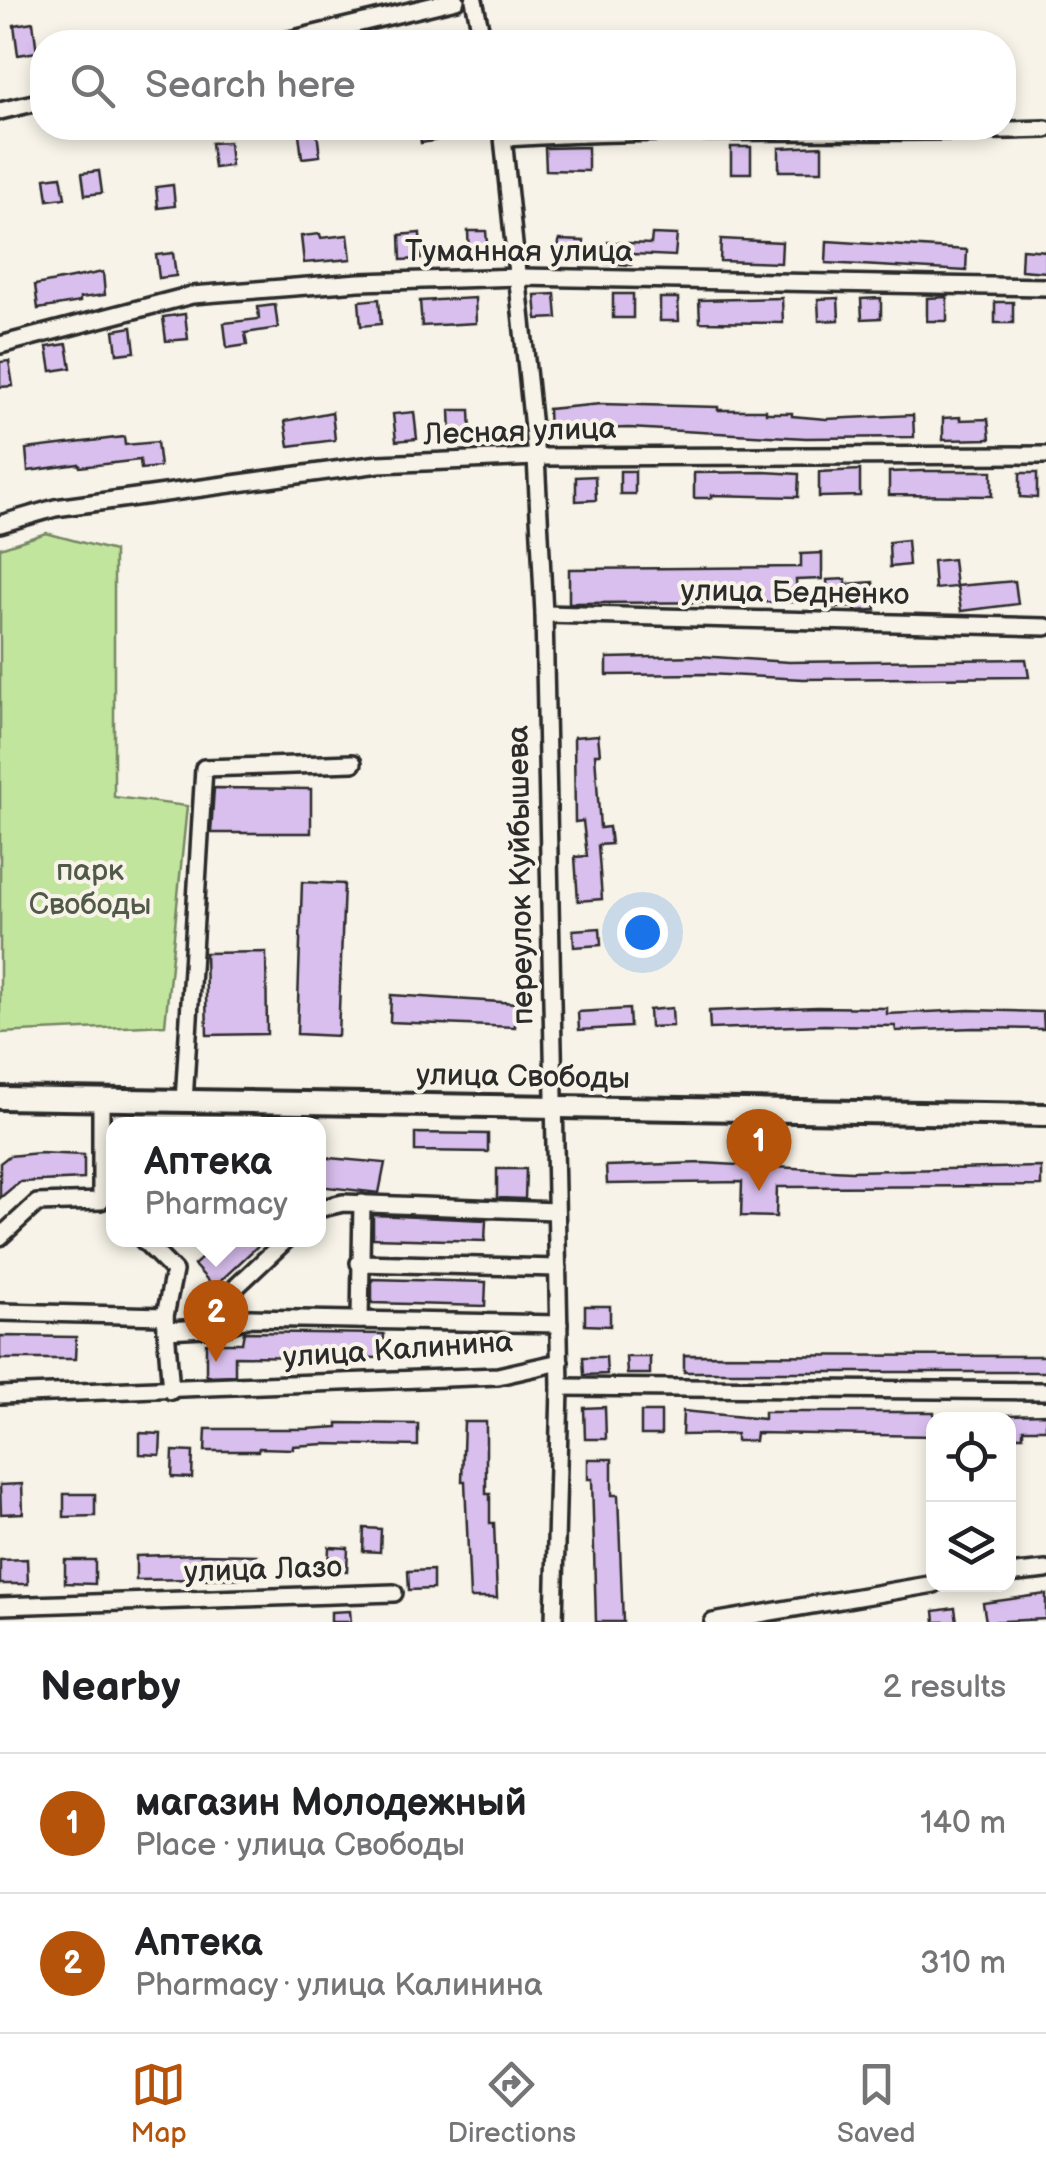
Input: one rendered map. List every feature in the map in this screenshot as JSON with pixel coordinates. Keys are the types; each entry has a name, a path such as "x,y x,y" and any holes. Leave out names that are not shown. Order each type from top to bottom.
{"main road":[{"name":"улица Свободы","path":"0,1098 1046,1114"}],"street":[{"path":"331,30 456,0"},
{"path":"474,0 481,30"},
{"path":"0,111 30,104"},
{"path":"1016,129 1046,128"},
{"name":"переулок Куйбышева","path":"505,140 536,456 544,614 560,1362 554,1622"},
{"name":"Туманная улица","path":"0,345 192,295 360,282 520,276 1046,286"},
{"name":"Лесная улица","path":"0,524 54,508 379,464 536,456 1046,455"},
{"name":"улица Бедненко","path":"544,614 1046,627"},
{"path":"184,1102 204,768 352,764"},
{"path":"101,1100 106,1188"},
{"path":"360,1320 362,1203"},
{"path":"326,1207 362,1203 556,1211"},
{"path":"0,1237 38,1204 106,1206"},
{"path":"150,1247 174,1271 165,1323 172,1391"},
{"path":"223,1327 237,1286 279,1247"},
{"path":"360,1263 558,1268"},
{"path":"0,1312 223,1327 249,1318 559,1324"},
{"name":"улица Калинина","path":"0,1396 498,1376 560,1362"},
{"path":"560,1388 1046,1391"},
{"path":"1016,1573 1046,1570"},
{"path":"713,1622 926,1585"},
{"name":"улица Лазо","path":"0,1606 394,1593"}],"green space":[{"name":"парк Свободы","path":"46,533 114,551 114,797 187,806 165,1025 0,1033 0,548"}],"building":[{"path":"33,22 30,53 18,55 14,25"},
{"path":"300,140 318,140 320,156 302,158"},
{"path":"229,142 231,166 214,168 211,143"},
{"path":"822,146 822,171 779,171 779,148"},
{"path":"588,147 588,171 546,170 545,148"},
{"path":"731,147 751,147 751,173 731,173"},
{"path":"99,171 102,193 85,195 82,173"},
{"path":"61,176 65,198 48,200 45,178"},
{"path":"173,185 175,206 158,208 156,187"},
{"path":"468,231 486,231 488,256 469,257"},
{"path":"420,233 421,259 401,260 400,235"},
{"path":"320,234 321,238 348,235 351,259 304,263 301,236"},
{"path":"652,234 677,235 675,256 632,254 631,265 606,263 608,242 651,244"},
{"path":"721,239 782,242 781,263 720,261"},
{"path":"559,240 584,241 583,262 558,261"},
{"path":"827,241 967,250 966,271 826,263"},
{"path":"1022,249 1046,251 1046,272 1021,270"},
{"path":"173,253 176,276 159,278 156,255"},
{"path":"103,272 105,295 38,309 35,285"},
{"path":"555,294 557,318 537,319 535,295"},
{"path":"613,294 633,294 633,318 613,318"},
{"path":"947,297 947,321 927,321 927,298"},
{"path":"475,298 476,323 422,326 420,301"},
{"path":"660,298 678,298 679,321 660,321"},
{"path":"782,298 783,323 700,322 699,300"},
{"path":"838,298 839,320 819,321 818,299"},
{"path":"881,298 881,318 862,319 861,299"},
{"path":"379,299 381,324 361,326 359,301"},
{"path":"995,302 1013,302 1013,323 995,323"},
{"path":"275,305 278,328 245,333 247,345 227,348 224,323 259,319 258,307"},
{"path":"185,314 188,339 166,341 163,317"},
{"path":"132,327 135,352 117,354 114,330"},
{"path":"67,344 71,368 51,371 47,347"},
{"path":"9,361 13,386 0,387 0,362"},
{"path":"601,404 766,410 826,419 913,415 914,437 806,438 629,428 549,434 548,409"},
{"path":"450,410 470,410 471,433 451,434"},
{"path":"332,412 335,440 289,446 285,421"},
{"path":"414,412 417,439 396,441 393,414"},
{"path":"943,418 988,419 990,439 943,440"},
{"path":"124,437 125,445 157,442 160,467 141,469 140,460 28,471 26,449"},
{"path":"860,470 860,496 819,497 819,472"},
{"path":"620,471 635,471 635,494 620,494"},
{"path":"992,471 992,496 889,495 889,472"},
{"path":"694,473 799,474 798,497 694,498"},
{"path":"1020,473 1037,473 1037,498 1020,497"},
{"path":"595,476 596,500 576,501 576,477"},
{"path":"907,540 909,565 890,567 889,542"},
{"path":"822,553 822,579 796,580 797,602 569,603 569,569 801,567 801,554"},
{"path":"953,559 956,587 935,589 933,561"},
{"path":"846,579 846,584 873,582 876,610 828,608 827,580"},
{"path":"1015,581 1018,604 961,611 957,586"},
{"path":"699,656 789,662 1026,659 1029,677 803,679 708,674 607,675 607,658"},
{"path":"598,735 600,754 595,754 600,828 609,827 611,844 598,845 602,899 578,901 575,857 587,856 583,821 575,822 574,737"},
{"path":"214,788 311,789 311,833 211,833"},
{"path":"302,882 344,884 338,1036 297,1034"},
{"path":"600,928 601,945 574,947 573,930"},
{"path":"266,952 267,1034 207,1035 205,953"},
{"path":"391,995 516,1003 515,1027 390,1022"},
{"path":"672,1008 673,1026 650,1027 649,1010"},
{"path":"887,1008 887,1014 1043,1012 1044,1029 896,1031 895,1026 824,1025 710,1029 709,1011"},
{"path":"629,1009 630,1027 579,1030 578,1012"},
{"path":"415,1133 488,1134 488,1152 415,1151"},
{"path":"84,1155 84,1179 19,1182 0,1198 0,1163 9,1156"},
{"path":"326,1158 385,1163 379,1193 326,1187"},
{"path":"702,1163 851,1171 1041,1167 1041,1186 777,1187 776,1217 741,1216 742,1182 607,1184 606,1166"},
{"path":"497,1169 526,1169 525,1199 497,1198"},
{"path":"373,1215 486,1220 485,1241 373,1238"},
{"path":"214,1247 257,1247 214,1287 194,1265"},
{"path":"372,1279 486,1282 485,1306 372,1303"},
{"path":"585,1306 610,1306 610,1326 585,1325"},
{"path":"244,1332 384,1334 383,1358 235,1356 235,1375 206,1376 206,1343 242,1343"},
{"path":"0,1336 76,1337 75,1359 0,1359"},
{"path":"684,1355 1046,1356 1046,1372 684,1372"},
{"path":"583,1357 606,1357 607,1374 584,1375"},
{"path":"626,1357 650,1357 650,1374 627,1374"},
{"path":"605,1407 606,1439 585,1439 584,1408"},
{"path":"683,1411 764,1419 764,1412 926,1412 926,1436 756,1433 755,1441 736,1441 736,1434 682,1435"},
{"path":"641,1412 661,1412 661,1435 641,1435"},
{"path":"1046,1414 1046,1429 1023,1429 1023,1436 1016,1436 1016,1415"},
{"path":"464,1422 486,1422 486,1494 490,1494 490,1523 494,1523 497,1598 470,1598 462,1481"},
{"path":"338,1423 418,1424 418,1446 325,1444 293,1449 205,1451 206,1429 306,1429 338,1427"},
{"path":"140,1433 161,1434 160,1455 140,1454"},
{"path":"173,1451 193,1452 192,1478 172,1477"},
{"path":"588,1459 612,1459 612,1495 618,1495 623,1622 596,1622 592,1479 588,1479"},
{"path":"22,1484 23,1513 1,1514 0,1485"},
{"path":"64,1494 95,1494 95,1516 64,1517"},
{"path":"364,1528 381,1529 380,1552 363,1551"},
{"path":"329,1547 348,1548 347,1571 328,1570"},
{"path":"257,1555 256,1578 136,1580 136,1556"},
{"path":"27,1559 28,1584 0,1584 0,1560"},
{"path":"65,1560 95,1560 95,1584 65,1583"},
{"path":"433,1570 433,1589 409,1590 408,1571"},
{"path":"1046,1594 1046,1619 986,1622 983,1603"},
{"path":"955,1608 957,1622 935,1622 934,1611"},
{"path":"350,1611 351,1622 331,1622 331,1612"}],"place":[{"name":"магазин Молодежный","path":"759,1191"},
{"name":"Аптека","path":"216,1362"}]}
